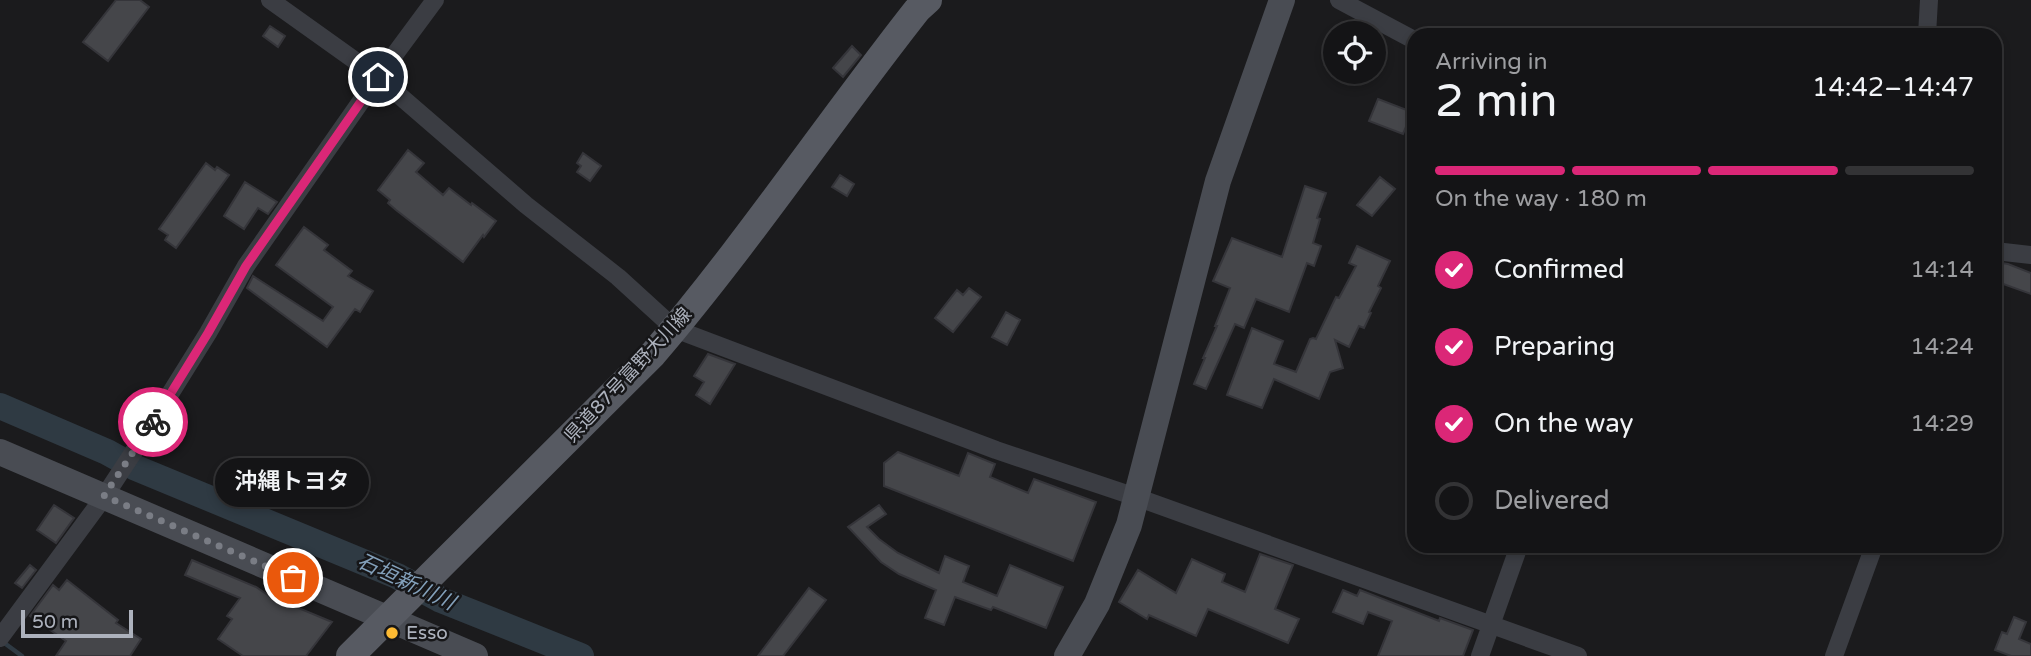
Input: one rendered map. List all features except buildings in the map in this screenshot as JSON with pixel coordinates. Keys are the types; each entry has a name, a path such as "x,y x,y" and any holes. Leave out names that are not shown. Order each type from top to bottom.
{"main road":[{"name":"県道87号富野大川線","path":"350,656 653,354 693,308 858,85 917,10 928,0"}],"street":[{"path":"270,0 378,77 526,205 618,277 674,329 996,450 1136,496 1578,656"},
{"path":"1,637 142,439 246,266 435,0"},
{"path":"1067,656 1097,604 1129,525 1218,181 1282,0"},
{"path":"1339,0 1407,36"},
{"path":"1927,28 1929,0"},
{"path":"2002,252 2031,256"},
{"path":"0,452 110,487 397,611 474,656"},
{"path":"1480,656 1516,553"},
{"path":"1834,656 1871,553"}],"waterway":[{"name":"石垣新川川","path":"0,406 107,452 136,468 397,576 441,600 581,656"},
{"path":"3,642 22,656"}],"way so far":[{"path":"153,422 104,496 293,578"}],"place":[{"name":"沖縄トヨタ","path":"293,578"},
{"name":"Esso","path":"392,633"}],"route":[{"path":"153,422 246,266 378,77"}]}
